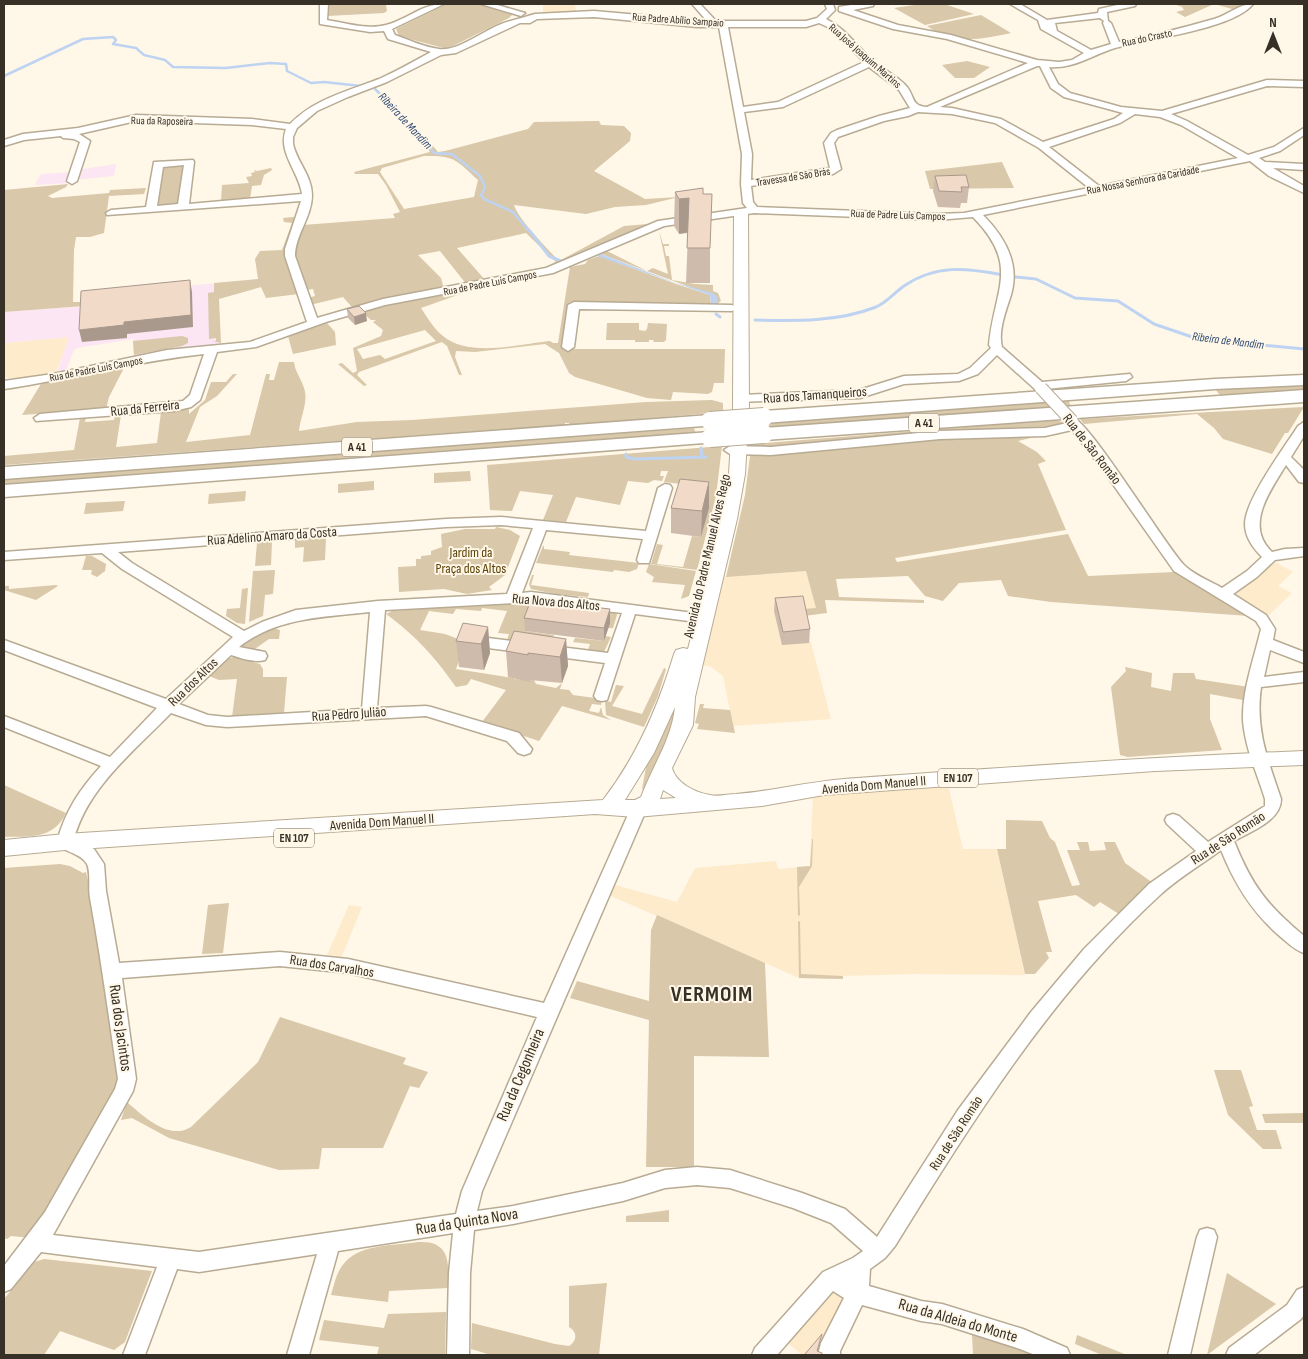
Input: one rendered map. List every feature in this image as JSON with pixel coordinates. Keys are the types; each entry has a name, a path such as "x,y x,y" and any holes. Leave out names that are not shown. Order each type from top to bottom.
{"highway":[{"name":"A 41","path":"4,491 764,426 1214,384 1304,380"},
{"name":"A 41","path":"764,426 1304,396"},
{"name":"A 41","path":"4,473 710,430"}],"main road":[{"name":"Avenida do Padre Manuel Alves Rego","path":"738,404 732,308 743,212"},
{"name":"Avenida do Padre Manuel Alves Rego","path":"636,768 636,798 639,808 649,802 662,768 683,725 699,617 718,521 735,450 743,212"},
{"name":"Avenida do Padre Manuel Alves Rego","path":"609,806 636,768 672,691 699,617"},
{"name":"EN 107","path":"1260,760 1304,758"},
{"name":"Avenida Dom Manuel II","path":"4,848 65,842 182,836 609,806 639,808 762,799 824,788 862,785 1155,764 1260,760"},
{"path":"662,768 664,778 672,787 710,803"},
{"name":"Avenida Dom Manuel II","path":"4,859 608,816 639,808"}],"street":[{"path":"324,4 323,22 389,32 439,52"},
{"path":"389,32 440,4"},
{"path":"485,4 520,17"},
{"path":"696,4 719,24 740,110 747,154 746,184 748,202 743,212"},
{"path":"843,9 870,4"},
{"path":"1014,4 1042,19 1044,27 1053,33 1090,52"},
{"path":"1116,45 1102,11 1132,4"},
{"name":"Rua do Crasto","path":"1040,64 1075,62 1090,52 1163,36 1219,20 1233,15 1249,4"},
{"path":"820,20 830,7 843,9 896,27 948,37 1040,64 1054,86 1067,95 1092,104 1132,112 1162,114 1184,123 1263,165 1273,174 1304,190"},
{"name":"Rua Padre Abílio Sampaio","path":"520,17 529,20 535,17 602,14 719,24 806,24 820,20"},
{"path":"313,323 290,256 307,197 306,187 288,148 288,135 292,127 320,105 386,79 439,52 453,51 520,17"},
{"path":"1053,33 1050,21 1105,19"},
{"name":"Rua José Joaquim Martins","path":"820,20 835,27 870,63 903,88 912,105 922,109"},
{"path":"740,110 780,105 870,63"},
{"path":"922,109 1040,64"},
{"path":"1162,114 1267,84 1304,84"},
{"path":"922,109 952,111 998,121 1042,146 1097,189"},
{"name":"Travessa de São Brás","path":"746,184 833,171 836,169 836,164 830,143 834,136 882,118 922,109"},
{"path":"1042,146 1117,121 1129,116 1132,112"},
{"name":"Rua da Raposeira","path":"4,143 23,137 78,131 136,118 252,122 292,127"},
{"name":"Rua Nossa Senhora da Caridade","path":"976,213 1249,158 1278,149 1304,131"},
{"path":"52,134 76,136 85,141 72,181"},
{"path":"151,209 158,164 189,162 183,207"},
{"path":"1263,165 1304,167"},
{"path":"111,213 307,197"},
{"name":"Rua de Padre Luís Campos","path":"4,385 53,378 167,354 252,345 313,323 399,299 549,271 662,223 743,212 937,217 976,213"},
{"path":"976,213 993,230 1006,254 1009,264 1006,294 999,314 995,345 997,349"},
{"path":"568,347 574,305 732,308"},
{"name":"Rua da Ferreira","path":"40,418 174,407 187,404 197,395 212,348"},
{"name":"Rua dos Tamanqueiros","path":"738,404 860,394 876,390 890,383 905,380 962,376 973,372 997,349"},
{"name":"Rua de São Romão","path":"763,1355 830,1279 860,1265 878,1251 896,1229 964,1116 1055,994 1090,954 1155,889 1225,838 1268,813 1272,807 1273,799 1255,744 1251,720 1256,683 1268,629 1261,618 1187,574 1173,562 1110,470 1074,423 1040,387 997,349"},
{"path":"1040,387 1126,377"},
{"path":"735,450 805,449 940,435 1045,432 1074,423"},
{"path":"1270,557 1264,553 1256,541 1253,533 1252,518 1304,426"},
{"path":"1285,458 1304,479"},
{"path":"644,560 665,488"},
{"name":"Rua Adelino Amaro da Costa","path":"4,556 446,523 501,521 651,536"},
{"path":"513,597 540,524"},
{"path":"104,548 127,566 244,637"},
{"path":"1222,595 1252,574 1270,557 1285,553 1304,552"},
{"name":"Rua Nova dos Altos","path":"378,606 531,597 699,617"},
{"path":"369,713 378,606"},
{"name":"Rua dos Altos","path":"65,842 80,801 112,764 168,706 228,648 244,637 276,621 296,615 378,606"},
{"path":"602,696 630,609"},
{"path":"472,641 614,659"},
{"path":"1265,642 1304,658"},
{"name":"Rua Pedro Julião","path":"4,645 216,722 417,710 435,713 514,737 524,749"},
{"path":"228,648 244,654 260,656"},
{"path":"1256,683 1304,677"},
{"path":"4,722 112,764"},
{"name":"Rua da Cegonheira","path":"458,1355 464,1223 476,1181 639,808"},
{"path":"1173,820 1207,851"},
{"path":"1225,838 1238,871 1252,896 1266,914 1304,946"},
{"name":"Avenida Dom Manuel II","path":"65,842 88,853"},
{"name":"Rua dos Jacintos","path":"4,1282 52,1219 124,1092 126,1071 112,971 97,891 96,864 88,853"},
{"name":"Rua dos Carvalhos","path":"112,971 280,959 301,960 348,966 549,1012"},
{"name":"Rua da Quinta Nova","path":"36,1242 170,1260 200,1262 464,1223 623,1192 665,1179 718,1176 795,1199 838,1216 878,1251"},
{"path":"1179,1355 1207,1237"},
{"path":"298,1355 330,1244"},
{"path":"134,1355 170,1260"},
{"path":"829,1355 829,1350 856,1293 862,1275 860,1265"},
{"path":"830,1279 856,1293"},
{"name":"Rua da Aldeia do Monte","path":"856,1293 942,1314 1023,1339 1059,1355"},
{"path":"1237,1355 1294,1312 1304,1297"}],"shaded area":[{"path":"543,4 575,4 576,12 543,13"},
{"path":"116,164 114,176 73,180 76,170"},
{"path":"74,172 70,183 35,185 41,174"},
{"path":"259,279 261,287 218,299 221,347 134,359 133,339 77,348 74,350 67,368 69,374 55,377 69,337 4,343 4,312 84,306 84,296"},
{"path":"70,337 56,372 28,378 4,378 4,343"},
{"path":"1270,559 1293,572 1278,586 1292,593 1264,620 1225,595"},
{"path":"806,571 817,608 802,609 831,719 733,726 723,676 710,666 694,665 715,577"},
{"path":"947,780 963,849 997,849 1025,975 914,974 843,976 843,979 799,978 604,893 608,883 677,902 695,868 776,861 778,869 810,866 813,791"},
{"path":"349,905 362,907 341,958 327,955"},
{"path":"833,1285 852,1294 827,1355 802,1355 782,1338"}],"green space":[{"path":"327,4 389,4 386,5 387,11 384,13 327,16"},
{"path":"447,4 476,4 514,13 509,18 447,49 399,36 396,29"},
{"path":"921,4 944,4 974,14 925,25 894,8"},
{"path":"1174,4 1214,4 1185,17 1176,12 1184,10 1182,7"},
{"path":"1214,4 1245,4 1240,8 1232,9"},
{"path":"981,15 1011,33 979,39 958,39 937,32 927,26"},
{"path":"967,61 990,67 974,78 955,78 942,65"},
{"path":"599,121 601,125 624,126 631,133 630,141 594,171 645,199 679,197 646,205 615,207 586,214 514,205 521,218 533,233 556,258 561,260 624,226 648,224 592,250 584,251 556,266 553,263 556,262 526,233 457,248 486,281 467,285 440,251 418,255 441,278 444,289 361,306 351,306 343,297 310,305 308,298 315,296 313,289 306,290 294,253 303,225 395,218 393,214 400,212 378,174 355,174 354,172 430,152 422,141 427,139 438,152 445,151 528,129 534,122","holes":["424,156 449,158 459,163 478,180 474,197 404,209 380,172 382,168"]},
{"path":"1002,162 1014,188 930,189 925,171"},
{"path":"183,165 177,204 158,206 163,166"},
{"path":"271,168 272,170 264,175 261,185 252,186 250,199 221,202 222,185 249,183 246,177 252,176 251,173 255,172 254,170"},
{"path":"68,184 66,187 48,196 52,198 109,193 110,190 146,188 144,194 109,196 104,233 90,237 76,237 73,302 84,302 84,306 4,312 4,190"},
{"path":"283,218 298,218 285,250 287,263 299,294 266,298 261,287 219,299 221,343 213,341 216,341 216,338 209,339 208,293 214,292 214,283 258,279 255,259 260,251 282,250 292,223 284,222"},
{"path":"659,231 663,244 669,244 669,246 664,246 666,256 669,256 672,280 713,285 713,291 718,293 721,301 717,304 717,297 601,254 607,251 647,271 653,268 668,274"},
{"path":"599,256 710,295 711,304 570,302 563,349 725,349 724,383 714,383 712,392 708,394 673,392 671,400 647,398 575,377 569,373 559,353 545,344 475,352 456,351 455,357 462,375 459,375 447,346 442,342 359,372 357,375 367,385 364,386 338,364 342,363 353,373 357,371 353,348 381,336 383,330 373,322 376,320 371,320 361,311 400,301 466,292 421,308 437,330 454,343 480,348 495,348 550,341 558,343 570,267 585,264 588,260","holes":["425,330 436,341 385,359 380,355 363,359 357,349"]},
{"path":"327,323 335,332 336,345 293,354 288,336"},
{"path":"607,323 639,323 639,330 645,331 648,323 667,324 666,340 664,342 649,340 649,342 635,342 635,340 606,340"},
{"path":"182,336 188,338 188,343 182,346 134,355 133,341"},
{"path":"279,362 294,362 304,388 305,404 299,431 357,422 412,420 646,402 712,400 723,403 723,412 570,425 565,423 565,425 4,465 4,456 74,450 80,418 86,418 85,422 114,420 115,415 121,415 116,447 157,443 161,412 189,407 189,414 205,400 211,382 226,382 233,374 237,374 217,396 200,407 186,442 250,435 266,374 270,374 269,380 274,380"},
{"path":"125,366 109,397 106,409 22,415 41,384"},
{"path":"1304,385 1304,391 1220,395 1215,389"},
{"path":"1068,400 1071,406 770,429 768,422"},
{"path":"1304,407 1272,454 1223,439 1214,428 1197,414 1084,424 1080,419"},
{"path":"1039,421 1060,421 1064,424 1047,430 760,448 752,444"},
{"path":"694,428 696,434 4,485 4,478"},
{"path":"1043,435 1018,441 1037,452 1046,461 1038,464 1066,530 895,558 897,562 1068,534 1088,576 1174,572 1249,616 1051,602 1008,596 1001,580 959,583 943,601 925,596 908,576 836,579 839,597 924,600 924,603 825,600 827,613 804,616 802,609 816,608 806,571 726,577 745,495 750,456 939,437"},
{"path":"722,446 716,496 697,570 651,564 657,544 663,545 657,564 683,567 692,536 701,537 708,509 681,484 664,482 668,471 661,471 660,476 664,476 662,481 654,480 648,483 628,481 620,505 576,497 566,522 543,520 553,495 520,491 512,511 490,510 487,465"},
{"path":"470,471 471,481 434,483 434,473"},
{"path":"374,481 374,490 338,493 338,484"},
{"path":"246,491 245,501 208,504 209,494"},
{"path":"125,501 123,511 84,514 86,503"},
{"name":"Jardim da Praça dos Altos","path":"496,527 510,530 520,536 505,575 489,587 492,590 467,594 444,589 399,592 398,567 416,566 416,559 421,559 421,556 431,555 431,551 442,547 441,534 465,529 495,529"},
{"path":"326,538 325,560 303,562 304,547 295,548 295,540"},
{"path":"272,542 271,565 255,566 257,543"},
{"path":"543,546 544,549 570,552 569,555 639,563 637,569 629,572 614,570 613,572 536,563"},
{"path":"86,556 92,556 106,564 105,571 97,577 91,574 92,570 82,570"},
{"path":"649,564 696,571 689,596 681,599 685,585 652,582 654,577 646,572"},
{"path":"275,570 273,594 265,595 263,616 249,622 253,571"},
{"path":"532,575 534,575 531,585 589,593 588,597 555,594 531,589 529,584"},
{"path":"4,586 9,586 9,589 58,586 36,600 4,590"},
{"path":"248,588 245,624 237,623 226,616 227,609 240,608 242,589"},
{"path":"518,602 616,613 617,615 613,628 525,631 554,635 552,640 507,640 509,634 498,633 507,611 482,608 481,611 456,609 453,614 429,611 420,630 445,634 466,642 456,669 514,679 534,680 536,684 556,688 562,683 560,689 569,690 573,695 602,699 601,705 592,704 589,711 599,713 601,707 603,715 611,720 562,706 539,741 482,722 506,690 471,679 467,685 456,687 440,666 407,630 386,614 392,611"},
{"path":"273,628 280,630 279,639 269,639 252,651 243,647 243,644"},
{"path":"605,636 611,637 604,652 588,650 590,644 573,642 575,638 604,641"},
{"path":"234,657 260,664 263,669 263,677 287,677 284,713 232,717 237,679 219,680 209,676 225,659"},
{"path":"1125,667 1152,673 1151,687 1171,691 1173,673 1194,673 1196,679 1249,687 1246,699 1243,700 1210,694 1210,719 1222,750 1128,757 1120,755 1111,687 1126,671"},
{"path":"664,668 666,669 658,696 644,727 606,715 605,701 611,702 616,685 624,686 612,706 642,714"},
{"path":"679,690 680,706 648,789 642,789 647,762"},
{"path":"700,704 704,704 703,708 730,710 735,733 697,729 699,724 695,723"},
{"path":"4,785 66,813 61,822 48,832 32,836 4,837"},
{"path":"1006,820 1042,821 1050,838 1055,842 1072,886 1080,885 1067,850 1080,850 1077,842 1088,842 1090,851 1106,850 1104,842 1115,842 1125,863 1153,883 1119,914 1100,902 1094,907 1076,895 1038,901 1052,952 1046,952 1049,958 1035,974 1025,974 997,849 1006,849"},
{"path":"812,839 812,866 799,887 800,915 798,916 797,867 810,866"},
{"path":"60,864 70,866 83,873 86,872 104,956 107,1007 120,1082 32,1238 11,1236 7,1239 4,1238 4,868"},
{"path":"229,903 223,953 202,954 208,905"},
{"path":"657,915 765,963 769,1057 694,1056 694,1167 646,1167 649,1020 570,998 577,981 649,1001 651,930"},
{"path":"800,921 801,974 843,976 843,979 799,978 798,922"},
{"path":"280,1017 406,1058 403,1064 428,1072 419,1088 410,1086 383,1148 322,1148 319,1169 279,1170 169,1138 132,1118 121,1120 127,1102 148,1120 165,1129 183,1131 191,1127 258,1062"},
{"path":"1214,1070 1241,1070 1253,1106 1249,1107 1257,1130 1276,1130 1282,1149 1263,1149 1228,1115"},
{"path":"1304,1113 1304,1123 1265,1123 1262,1114"},
{"path":"669,1210 669,1222 626,1222 626,1216"},
{"path":"429,1242 437,1245 446,1255 448,1262 448,1288 389,1291 388,1302 331,1295 340,1269 357,1253 377,1247"},
{"path":"44,1259 152,1271 125,1342 114,1350 60,1331 44,1355 4,1355 4,1299 34,1262"},
{"path":"1227,1273 1276,1304 1207,1355"},
{"path":"607,1283 599,1355 491,1355 471,1349 472,1323 569,1346 574,1342 575,1334 569,1327 569,1286"},
{"path":"446,1312 445,1355 377,1355 379,1347 319,1340 324,1320 384,1328 388,1314"},
{"path":"972,1334 1013,1344 1041,1355 973,1354"},
{"path":"1077,1335 1127,1355 1102,1355 1075,1344"}],"water":[{"path":"601,254 676,283 713,293 717,297 717,304 711,304 710,295 597,256"}],"building":[{"path":"966,175 969,187 961,187 962,192 939,191 935,176"},
{"path":"703,188 703,194 712,194 710,248 687,248 689,198 679,199 675,192"},
{"path":"190,280 191,315 124,322 124,325 79,330 81,291"},
{"path":"359,306 366,313 354,317 347,309"},
{"path":"680,479 709,482 702,511 671,508"},
{"path":"803,596 810,629 783,632 775,598"},
{"path":"531,600 610,609 604,628 524,618"},
{"path":"463,623 488,627 481,644 456,641"},
{"path":"514,631 566,639 560,657 528,653 528,655 506,651"},
{"path":"822,1334 817,1351 822,1353 822,1355 805,1354"}],"waterway":[{"path":"4,76 83,39 113,37 116,40 113,44 136,48 144,55 165,60 173,67 226,68 270,63 286,64 287,71 311,83 324,82 361,86"},
{"name":"Ribeira de Mandim","path":"375,89 406,120 434,153 452,154 480,176 485,187 481,195 484,199 513,212 529,231"},
{"name":"Ribeira de Mandim","path":"529,230 549,256 563,262"},
{"name":"Ribeira de Mandim","path":"755,320 817,320 847,316 876,307 916,279 940,271 964,270 1003,275"},
{"name":"Ribeira de Mandim","path":"1015,277 1036,279 1075,298 1118,301 1154,324 1198,339 1304,349"},
{"name":"Ribeira de Mandim","path":"716,314 720,317"},
{"path":"701,448 702,457"},
{"path":"626,454 626,457 635,459 706,457"}],"district":[{"name":"VERMOIM","path":"712,994"}]}
